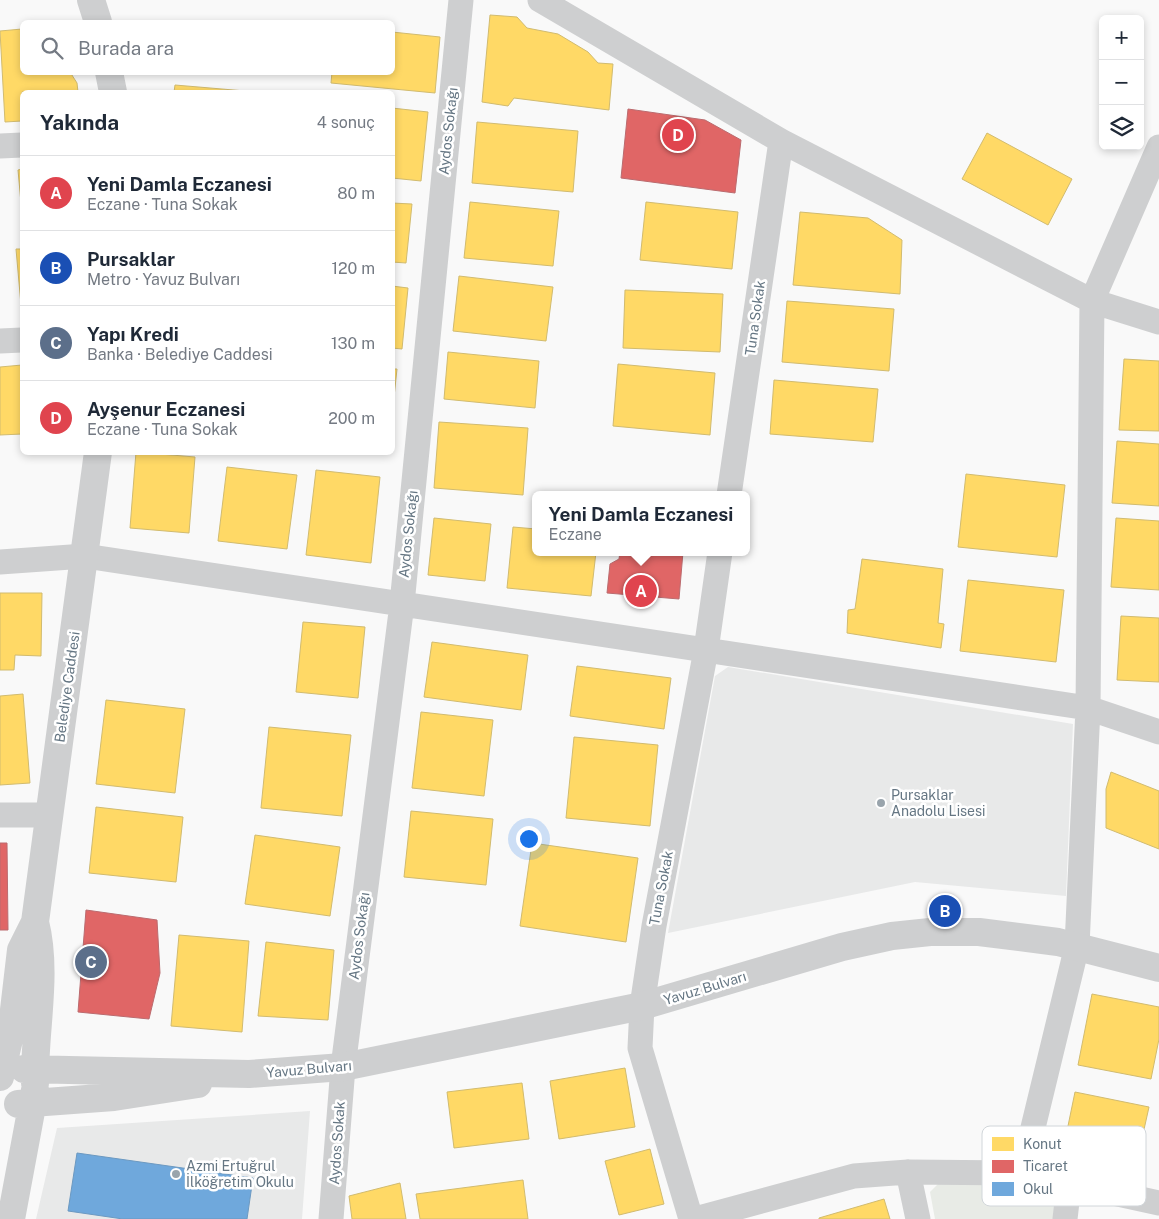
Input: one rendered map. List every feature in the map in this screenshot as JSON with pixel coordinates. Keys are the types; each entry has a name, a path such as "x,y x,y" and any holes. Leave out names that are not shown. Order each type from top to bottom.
{"street":[{"path":"91,0 97,20"},
{"name":"Aydos Sokağı","path":"343,1067 402,604 461,0"},
{"path":"552,3 781,142 1092,302 1159,322"},
{"path":"110,75 114,90"},
{"name":"Tuna Sokak","path":"730,491 781,142"},
{"path":"0,146 20,146"},
{"path":"1033,1126 1077,946 1088,708 1092,302 1158,150"},
{"path":"0,341 20,340"},
{"name":"Belediye Caddesi","path":"11,1219 15,1084 41,956 35,922 86,556 98,455"},
{"path":"0,562 86,556 1088,708 1159,732"},
{"name":"Tuna Sokak","path":"693,1219 640,1048 642,1006 654,926 706,650 719,556"},
{"path":"0,816 49,815"},
{"name":"Yavuz Bulvarı","path":"15,1084 84,1100 160,1091 248,1074 343,1067 642,1006 842,947 892,936 930,932 979,932 1050,940 1159,968"},
{"name":"Aydos Sokak","path":"331,1219 343,1067"},
{"path":"908,1172 918,1219"},
{"path":"693,1219 854,1176 908,1172 982,1173"},
{"path":"1146,1200 1159,1203"},
{"path":"1065,1219 1066,1206"}],"shaded area":[{"name":"Pursaklar Anadolu Lisesi","path":"728,667 1073,724 1066,896 915,882 668,933 715,676"},
{"name":"Azmi Ertuğrul İlköğretim Okulu","path":"310,1111 302,1219 36,1219 57,1128"},
{"path":"943,1179 982,1185 982,1206 1055,1206 1053,1219 935,1219 930,1192"}],"building: Konut":[{"path":"490,15 517,17 527,28 558,34 588,52 598,63 613,64 609,110 514,98 508,106 482,102"},
{"path":"20,29 20,75 72,75 77,83 78,90 20,90 20,121 5,122 0,31"},
{"path":"395,32 440,37 435,93 331,83 332,75 395,75"},
{"path":"175,85 234,90 174,90"},
{"path":"395,108 428,112 421,181 395,178"},
{"path":"477,122 578,131 573,192 472,183"},
{"path":"987,133 1072,179 1048,225 962,179"},
{"path":"18,170 20,170 20,192"},
{"path":"470,202 559,211 553,266 464,258"},
{"path":"646,202 738,212 732,269 640,260"},
{"path":"395,203 412,204 406,263 395,262"},
{"path":"800,212 868,218 902,240 900,294 793,285"},
{"path":"16,249 20,249 20,294"},
{"path":"459,276 553,287 546,341 453,331"},
{"path":"395,286 408,288 402,349 395,348"},
{"path":"625,290 723,294 720,352 623,348"},
{"path":"787,301 894,309 889,371 782,362"},
{"path":"448,352 539,361 535,408 444,399"},
{"path":"1124,359 1159,361 1159,431 1119,430"},
{"path":"618,364 715,373 710,435 613,426"},
{"path":"20,365 20,434 0,435 0,367"},
{"path":"395,369 397,369 395,388"},
{"path":"774,380 878,389 873,442 770,434"},
{"path":"439,422 528,428 523,495 434,488"},
{"path":"1117,441 1159,444 1159,506 1112,503"},
{"path":"136,455 195,457 189,533 130,528"},
{"path":"227,467 297,475 287,549 218,541"},
{"path":"316,470 380,477 371,563 306,555"},
{"path":"966,474 1065,485 1057,557 958,547"},
{"path":"434,518 491,524 485,581 428,575"},
{"path":"1116,518 1159,521 1159,590 1111,587"},
{"path":"513,527 532,529 532,556 596,556 591,596 507,588"},
{"path":"862,559 943,569 938,623 944,624 941,648 847,633 848,610 855,609"},
{"path":"968,580 1064,590 1056,662 960,651"},
{"path":"0,593 42,593 41,656 15,655 14,670 0,670"},
{"path":"1121,616 1159,618 1159,682 1117,680"},
{"path":"303,622 365,627 358,698 296,692"},
{"path":"432,642 528,655 521,710 424,697"},
{"path":"577,666 671,678 664,729 570,716"},
{"path":"23,694 30,783 0,785 0,696"},
{"path":"106,700 185,709 175,793 96,784"},
{"path":"421,712 493,720 484,796 412,788"},
{"path":"269,727 351,735 342,816 261,808"},
{"path":"574,737 658,745 650,826 566,818"},
{"path":"1111,772 1159,791 1159,849 1106,828 1106,789"},
{"path":"96,807 183,817 176,882 89,873"},
{"path":"411,811 493,819 486,885 404,877"},
{"path":"255,835 340,847 330,916 245,904"},
{"path":"532,843 638,858 626,942 520,926"},
{"path":"179,935 249,941 242,1032 171,1026"},
{"path":"266,942 334,950 328,1020 258,1016"},
{"path":"1092,994 1159,1007 1159,1039 1151,1079 1078,1065"},
{"path":"625,1068 635,1127 559,1139 550,1081"},
{"path":"522,1083 529,1139 454,1148 447,1092"},
{"path":"1075,1092 1149,1107 1145,1126 1068,1126"},
{"path":"650,1149 664,1204 619,1215 605,1161"},
{"path":"523,1180 528,1219 420,1219 416,1194"},
{"path":"400,1183 406,1219 352,1219 349,1196"},
{"path":"884,1199 890,1219 819,1219 819,1218"}],"building: Ticaret":[{"path":"628,109 705,120 741,140 735,193 621,178"},
{"path":"619,556 683,556 679,599 607,593 610,564 619,559"},
{"path":"0,843 7,843 8,930 0,930"},
{"path":"86,910 157,920 160,973 149,1019 78,1012"}],"building: Okul":[{"path":"77,1153 253,1178 247,1219 123,1219 68,1211"}],"place":[{"name":"Ayşenur Eczanesi","path":"678,135"},
{"name":"Yeni Damla Eczanesi","path":"641,591"},
{"name":"Pursaklar Anadolu Lisesi","path":"881,803"},
{"name":"Pursaklar","path":"945,911"},
{"name":"Yapı Kredi","path":"91,962"},
{"name":"Azmi Ertuğrul İlköğretim Okulu","path":"176,1174"}]}
